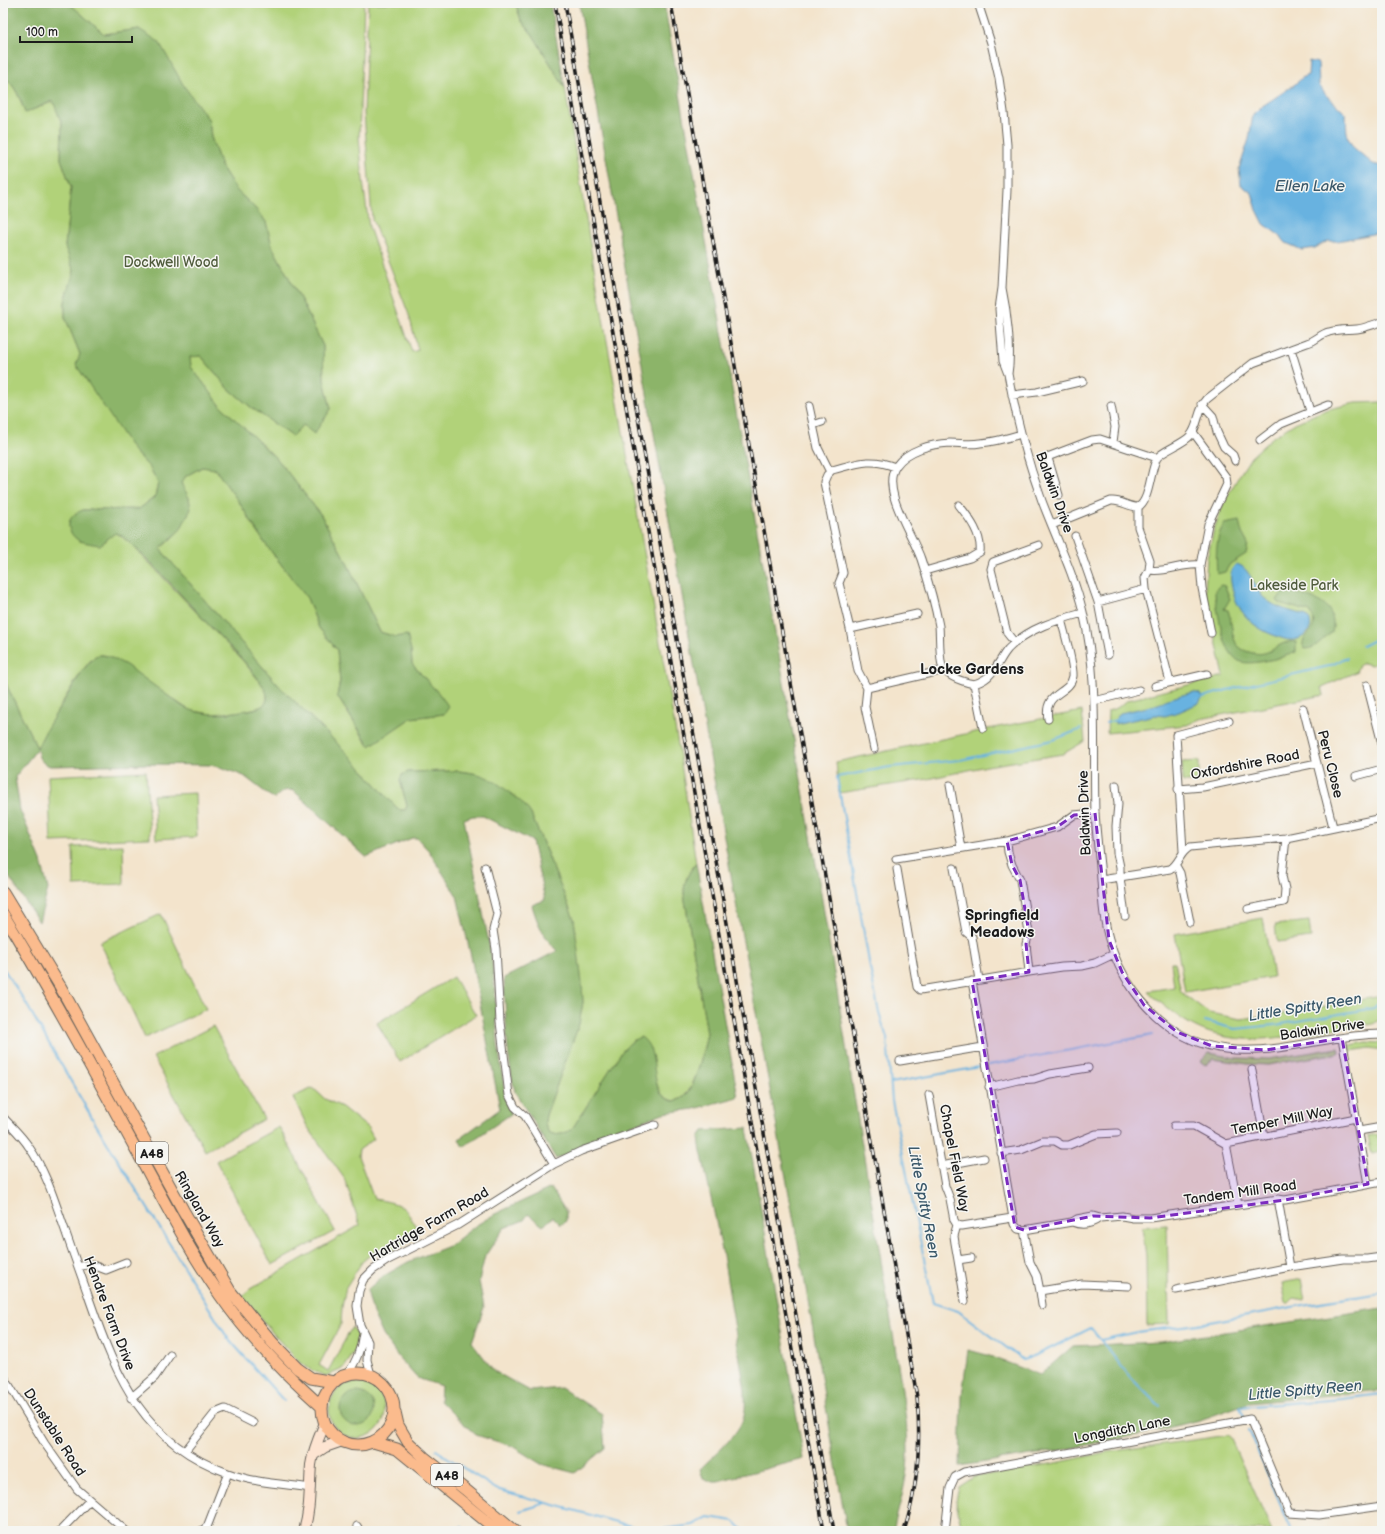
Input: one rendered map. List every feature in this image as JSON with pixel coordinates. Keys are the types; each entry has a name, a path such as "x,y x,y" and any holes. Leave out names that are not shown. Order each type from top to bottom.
{"main road":[{"name":"Ringland Way","path":"3,892 60,986 183,1210 230,1291 272,1342 297,1368 311,1378 334,1382"},
{"name":"Ringland Way","path":"3,914 48,988 172,1214 220,1296 260,1346 291,1379 322,1407"},
{"path":"325,1424 322,1407 328,1389 334,1382 347,1374 359,1373 370,1375"},
{"name":"A48","path":"370,1375 380,1380 387,1388 392,1398 398,1425 408,1442 424,1458 515,1531"},
{"path":"373,1442 382,1436 389,1428 393,1418 394,1408"},
{"name":"A48","path":"325,1424 329,1431 342,1441 352,1445 363,1445 373,1442 397,1449 498,1531"}],"street":[{"name":"Baldwin Drive","path":"978,3 991,43 999,78 1007,146 1007,190 1002,288 1008,331 1010,365 1008,374 1021,434 1035,481 1072,576 1083,613 1092,669 1096,814 1101,880 1105,921 1114,954 1122,972 1144,1004 1164,1023 1191,1040 1212,1046 1250,1051 1381,1033"},
{"path":"1170,682 1146,589 1145,578 1149,570 1149,558 1138,524 1138,507 1144,501 1157,458 1188,438 1193,432 1202,404 1206,399 1248,366 1291,349 1314,342 1321,334 1327,332 1358,329 1382,322"},
{"path":"1291,349 1310,411"},
{"path":"1012,395 1037,392 1083,381"},
{"path":"1202,404 1213,416 1217,432 1224,447 1233,455 1235,462"},
{"path":"1260,440 1281,424 1328,405"},
{"path":"809,406 818,448 830,472"},
{"path":"1110,406 1115,427 1113,442"},
{"path":"813,425 822,422"},
{"path":"1193,432 1226,477 1227,484 1208,524 1200,564 1203,596 1211,633"},
{"path":"1021,434 979,444 949,443 932,446 914,451 902,459 895,467 892,478 892,492 925,571 939,626 941,661 943,668 952,677 974,684 986,678 995,669 1007,650 1015,643 1040,627 1083,613"},
{"path":"1059,495 1048,458 1092,440 1103,439 1157,458"},
{"path":"874,749 865,707 867,688 858,671 839,583 843,573 824,482 832,470 872,461 884,462 895,467"},
{"path":"1052,525 1111,502 1120,501 1138,507"},
{"path":"925,571 970,558 980,552 981,544 972,521 959,505"},
{"path":"1075,536 1098,602 1108,655"},
{"path":"1015,643 1007,633 991,569 993,562 1038,545"},
{"path":"1149,570 1160,571 1187,564 1200,564"},
{"path":"1098,602 1146,589"},
{"path":"850,629 917,614"},
{"path":"1048,719 1046,710 1049,704 1054,696 1070,683 1073,676 1062,619"},
{"path":"867,688 940,671 943,668"},
{"path":"1155,686 1207,674"},
{"path":"974,684 983,728"},
{"path":"1367,685 1382,744"},
{"path":"1094,701 1139,690"},
{"name":"Peru Close","path":"1303,708 1333,827"},
{"path":"1101,880 1170,869 1176,866 1183,851 1176,735 1229,721"},
{"name":"Oxfordshire Road","path":"1178,788 1203,787 1317,763"},
{"path":"1356,776 1382,769"},
{"path":"950,785 961,848"},
{"path":"1116,785 1118,804 1116,839 1125,916"},
{"path":"896,858 1007,841 1056,827 1074,815 1096,814"},
{"path":"1183,851 1190,847 1286,838 1382,818"},
{"path":"1248,909 1284,902 1285,889 1282,876 1286,838"},
{"path":"1007,841 1008,852 1012,865 1020,880 1028,933 1026,944 1029,972"},
{"path":"1176,866 1180,873 1190,922"},
{"path":"485,867 497,914 492,930 496,950 500,1022 509,1095 515,1107 525,1116 554,1164"},
{"path":"954,868 966,932 972,937 979,980"},
{"path":"897,869 917,987 920,990 1095,963 1114,954"},
{"path":"972,981 1012,1218 1015,1227 1024,1230 1030,1262 1036,1276 1042,1304"},
{"path":"1342,1038 1368,1184"},
{"path":"900,1061 983,1047"},
{"path":"989,1087 1018,1080 1034,1079 1050,1074 1088,1068"},
{"path":"1252,1070 1264,1136"},
{"name":"Chapel Field Way","path":"929,1095 945,1186 950,1199 954,1220 957,1225"},
{"name":"Hendre Farm Drive","path":"3,1118 15,1129 30,1147 44,1175 110,1357 131,1398 151,1423 169,1440 197,1459 228,1473 244,1478 311,1488"},
{"name":"Temper Mill Way","path":"1238,1206 1226,1144 1356,1118"},
{"name":"Hartridge Farm Road","path":"370,1375 368,1342 363,1332 358,1312 359,1291 364,1280 373,1270 390,1259 458,1225 554,1164 581,1151 656,1125"},
{"path":"1174,1126 1194,1126 1226,1144"},
{"path":"1358,1131 1382,1127"},
{"path":"1001,1153 1025,1149 1044,1141 1055,1141 1062,1145 1069,1145 1096,1134 1117,1133"},
{"path":"941,1166 984,1158"},
{"name":"Tandem Mill Road","path":"1024,1230 1072,1222 1079,1225 1094,1222 1100,1218 1122,1216 1133,1218 1150,1218 1278,1199 1286,1200 1382,1182"},
{"path":"1278,1199 1290,1267"},
{"path":"965,1301 954,1236 957,1225 962,1226 1012,1218"},
{"path":"1176,1290 1290,1267 1343,1259 1368,1259 1382,1257"},
{"path":"958,1260 971,1258"},
{"path":"78,1267 90,1264 106,1270 126,1262"},
{"path":"1040,1291 1082,1284 1128,1286"},
{"name":"Hartridge Farm Road","path":"347,1374 353,1367 358,1356 363,1332"},
{"path":"131,1398 155,1377 170,1355"},
{"name":"Dunstable Road","path":"3,1374 61,1468 77,1489 126,1531"},
{"path":"185,1451 214,1413 225,1409 253,1423"},
{"name":"Longditch Lane","path":"945,1531 950,1488 954,1473 972,1471 1250,1419 1289,1513 1319,1515 1382,1506"},
{"path":"304,1531 309,1514 311,1465 315,1444 325,1424"},
{"path":"313,1455 325,1447 342,1441"},
{"path":"207,1530 228,1473"},
{"path":"60,1531 89,1500"}],"highlighted area":[{"path":"1095,813 1109,940 1122,972 1144,1005 1177,1032 1212,1046 1266,1050 1342,1038 1368,1184 1285,1200 1150,1218 1093,1216 1024,1230 1015,1227 972,981 1029,972 1026,944 1029,933 1020,880 1012,865 1007,841 1057,827 1074,815"}],"green space":[{"name":"Dockwell Wood","path":"3,3 69,3 104,34 139,29 159,42 184,86 209,120 211,137 221,166 237,191 254,207 266,222 272,246 303,304 323,346 324,380 331,409 314,434 303,425 292,436 252,408 228,388 201,356 190,357 191,367 221,406 278,460 321,515 347,563 380,632 396,637 407,635 411,650 412,664 449,707 444,714 411,718 370,746 337,696 340,681 337,650 319,628 307,598 264,542 239,502 215,469 202,467 186,476 181,483 189,498 191,509 180,530 160,549 280,687 351,757 400,810 405,810 407,806 400,780 402,775 408,772 443,771 470,772 481,775 498,784 529,810 574,919 582,983 583,1002 579,1024 546,1115 545,1122 548,1131 556,1135 572,1129 620,1054 637,1038 641,1037 647,1042 652,1056 658,1086 664,1096 670,1100 676,1101 684,1097 691,1089 700,1065 707,1033 684,894 687,877 696,863 738,1097 694,1109 663,1113 612,1133 556,1159 515,1092 508,1050 504,978 557,951 542,930 532,905 545,900 532,841 483,816 473,816 464,819 491,953 498,1045 506,1101 511,1114 463,1147 459,1139 500,1109 471,956 457,896 429,851 417,838 412,838 366,857 294,791 291,790 281,793 274,799 244,776 210,765 148,764 50,766 40,760 37,749 15,777 20,810 41,861 48,889 39,922 3,868 3,678 37,748 47,728 83,670 95,656 108,656 126,665 182,706 196,712 219,714 252,709 264,705 267,697 266,691 262,685 242,660 155,567 121,535 115,533 100,545 77,540 70,529 69,523 71,518 83,510 139,509 155,497 158,483 150,468 133,450 76,365 80,354 65,317 65,302 74,271 65,247 71,187 61,159 62,124 53,101 25,113 11,83 3,77"},
{"path":"69,3 364,3 359,137 369,227 412,352 418,350 409,315 372,219 364,113 368,3 514,3 521,20 533,35 565,88 591,250 680,756 696,863 687,877 684,894 707,1033 693,1081 687,1092 680,1099 671,1100 661,1093 634,1039 620,1054 572,1129 556,1135 548,1131 545,1122 546,1115 579,1024 583,1002 574,919 531,814 478,774 460,771 408,772 402,775 400,780 407,806 405,810 400,810 351,757 280,687 160,549 180,530 189,498 181,483 186,476 202,467 215,469 239,502 264,542 307,598 319,628 337,650 340,681 337,696 369,746 411,718 444,714 440,695 412,664 411,650 396,637 380,632 347,563 321,515 278,460 221,406 191,367 190,356 201,356 228,388 252,408 292,436 303,425 314,433 331,409 324,380 323,346 303,304 272,246 266,222 254,207 237,191 221,166 211,137 209,120 139,29 104,34"},
{"path":"514,3 550,3 565,88 533,35 521,20"},
{"path":"579,3 664,3 820,887 901,1383 906,1418 908,1463 903,1492 893,1531 847,1531 803,1271 726,848"},
{"path":"3,77 11,83 25,113 54,101 62,124 61,159 71,187 65,246 74,271 65,302 65,317 80,354 133,450 150,468 158,483 155,497 139,509 83,510 105,542 110,535 114,533 120,535 132,545 243,661 267,692 267,700 265,705 237,712 211,714 189,710 108,656 99,655 90,661 82,671 37,748 3,678"},
{"name":"Lakeside Park","path":"1382,402 1382,660 1372,665 1363,663 1359,665 1356,672 1322,687 1324,695 1200,719 1187,725 1107,733 1108,711 1117,708 1128,700 1224,676 1205,591 1207,558 1214,529 1224,502 1251,457 1273,437 1295,423 1325,410 1355,403"},
{"path":"1239,521 1242,533 1248,544 1246,554 1230,564 1225,572 1217,574 1217,548 1221,530 1224,524"},
{"path":"1221,585 1225,586 1230,599 1224,609 1228,610 1234,637 1239,647 1246,651 1262,653 1268,652 1289,642 1296,642 1296,652 1276,659 1250,663 1244,663 1235,658 1229,651 1224,640 1217,610 1215,592"},
{"path":"1289,591 1322,603 1328,608 1331,614 1333,623 1332,633 1314,647 1306,649 1303,646 1305,638 1313,628 1314,624 1310,612 1279,603 1277,600 1283,592"},
{"path":"1082,711 1085,741 1063,754 987,766 928,779 839,793 836,762 993,728"},
{"path":"1199,761 1199,782 1183,782 1182,762"},
{"path":"146,771 150,838 51,842 48,776"},
{"path":"195,793 197,837 156,839 153,795"},
{"path":"123,845 124,884 74,886 73,847"},
{"path":"161,914 206,1009 145,1038 100,942"},
{"path":"1263,918 1273,977 1185,992 1175,934"},
{"path":"1309,921 1311,938 1277,942 1275,925"},
{"path":"1171,962 1175,962 1181,992 1209,1013 1241,1019 1293,1012 1376,997 1382,991 1382,1019 1370,1024 1269,1039 1248,1039 1209,1033 1190,1024 1168,1009 1148,991 1174,987"},
{"path":"453,977 476,1015 400,1062 377,1023"},
{"path":"213,1026 264,1119 205,1151 153,1057"},
{"path":"1366,1042 1382,1043 1382,1050 1370,1048 1351,1051 1351,1045"},
{"path":"1338,1048 1339,1053 1268,1065 1213,1059 1206,1065 1201,1061 1209,1053 1236,1058 1269,1059"},
{"path":"313,1088 325,1099 342,1107 368,1128 374,1139 359,1150 358,1156 374,1199 391,1202 402,1207 410,1216 418,1232 414,1239 383,1255 376,1250 362,1262 346,1287 342,1307 341,1324 319,1365 328,1371 352,1327 357,1335 355,1349 343,1369 326,1376 311,1370 300,1363 242,1296 250,1289 360,1225 344,1178 307,1126 293,1097"},
{"path":"279,1127 335,1231 272,1265 216,1161"},
{"path":"747,1128 804,1459 718,1481 708,1481 703,1479 700,1469 737,1430 744,1416 745,1391 723,1255 699,1137 703,1131"},
{"path":"1377,1134 1381,1152 1372,1154 1368,1136"},
{"path":"551,1188 566,1212 566,1221 561,1225 553,1217 543,1226 528,1214 524,1220 504,1228 485,1256 479,1281 484,1307 472,1342 494,1371 530,1391 561,1388 602,1414 605,1448 575,1473 541,1464 512,1446 476,1435 440,1401 441,1386 417,1378 399,1358 383,1335 373,1313 367,1290 382,1277 408,1262 451,1245 475,1226 495,1214"},
{"path":"1167,1225 1169,1324 1147,1325 1146,1256 1142,1227"},
{"path":"1301,1279 1305,1300 1294,1298 1289,1303 1286,1303 1282,1283"},
{"path":"1382,1308 1382,1390 1248,1403 1200,1420 1143,1434 1057,1451 960,1466 962,1396 968,1350 987,1355 1040,1375 1073,1346 1160,1342"},
{"path":"357,1382 368,1384 377,1390 383,1399 385,1410 383,1421 377,1430 368,1436 357,1438 346,1436 337,1430 331,1421 329,1410 331,1399 337,1390 346,1384"},
{"path":"354,1392 360,1392 369,1397 373,1403 373,1415 369,1421 360,1426 354,1426 345,1421 340,1412 340,1406 345,1397"},
{"path":"1229,1435 1272,1531 962,1531 956,1501 959,1487 974,1477 1056,1463 1107,1452"}],"water":[{"name":"Ellen Lake","path":"1309,61 1318,63 1319,85 1325,94 1346,114 1347,136 1353,147 1373,164 1382,166 1382,232 1338,241 1328,241 1315,248 1302,250 1286,243 1280,236 1264,224 1257,210 1252,193 1241,185 1239,169 1249,139 1253,115 1261,107 1308,75"},
{"path":"1237,564 1246,570 1261,594 1269,602 1307,616 1311,625 1310,629 1304,636 1291,640 1285,639 1268,633 1249,620 1239,607 1232,589 1231,571"},
{"path":"1194,692 1200,694 1202,698 1199,703 1179,712 1165,716 1155,715 1115,724 1115,720 1120,713 1152,706 1171,698"}],"waterway":[{"path":"1362,646 1382,636"},
{"path":"1200,698 1227,690 1329,666 1347,658"},
{"path":"1106,723 1116,720"},
{"path":"1081,729 1053,740 960,760 890,767 837,777 870,968 879,1013 887,1038 892,1101 933,1303 958,1311 1023,1360 1039,1354 1091,1328 1130,1377 1160,1407"},
{"path":"3,968 24,1000 95,1123 227,1337 284,1401"},
{"name":"Little Spitty Reen","path":"1205,1021 1235,1029 1275,1025 1374,1008 1382,999"},
{"name":"Little Spitty Reen","path":"989,1065 1153,1035"},
{"name":"Little Spitty Reen","path":"891,1083 985,1066"},
{"path":"1101,1340 1137,1332 1198,1324 1320,1302 1382,1293"},
{"name":"Little Spitty Reen","path":"1244,1417 1240,1407 1341,1399 1382,1394"},
{"name":"Little Spitty Reen","path":"1249,1430 1292,1531"},
{"path":"436,1450 496,1489 649,1531"},
{"path":"520,1511 546,1503"},
{"path":"649,1531 693,1525 708,1517 734,1521 744,1531"},
{"path":"448,1531 462,1527"}],"railway":[{"path":"555,3 824,1531"},
{"path":"565,3 834,1531"},
{"path":"671,3 917,1397 919,1431 917,1465 909,1515 904,1531"}],"district":[{"name":"Locke Gardens","path":"972,669"},
{"name":"Springfield Meadows","path":"1002,924"}]}
